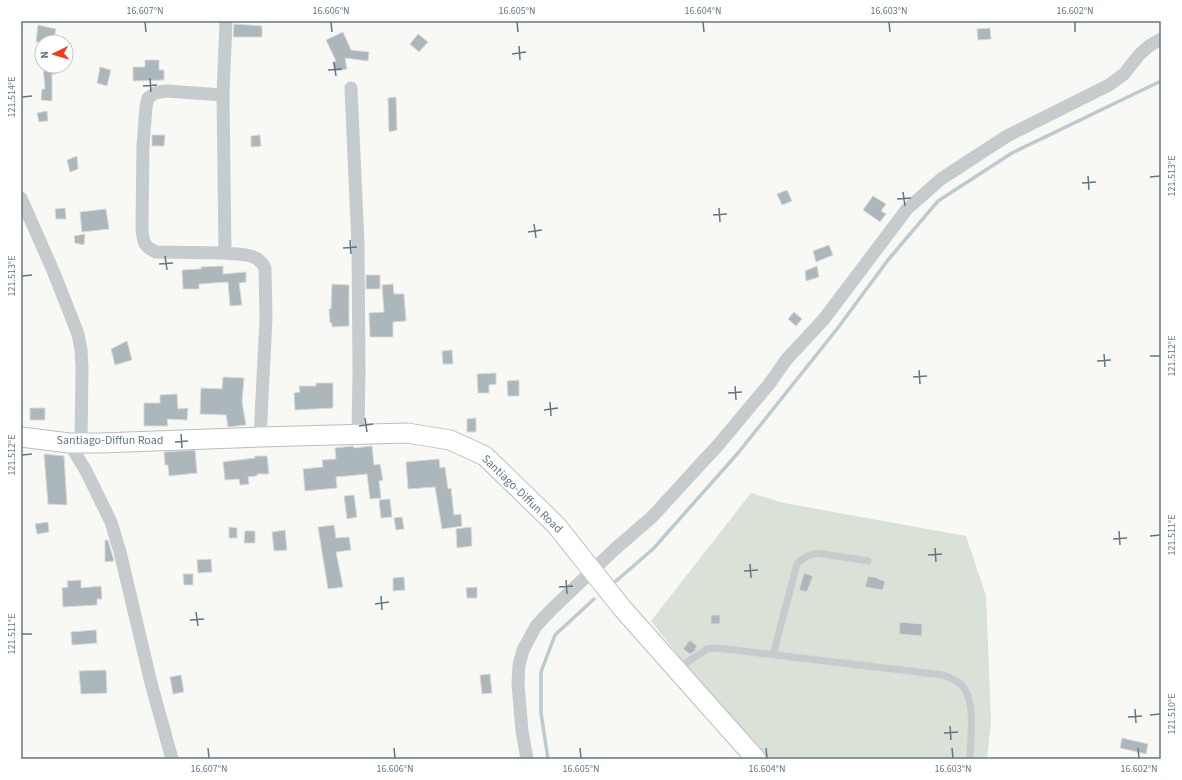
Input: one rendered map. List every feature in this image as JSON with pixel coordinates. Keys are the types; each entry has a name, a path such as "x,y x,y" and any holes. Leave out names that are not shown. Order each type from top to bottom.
{"main road":[{"name":"Santiago-Diffun Road","path":"21,437 75,443 101,443 358,434 407,434 450,440 485,456 556,525 622,608 756,759"}],"street":[{"path":"225,254 223,96 226,21"},
{"path":"527,759 522,731 518,684 519,665 523,650 536,626 551,610 652,517 719,444 770,383 786,360 824,318 907,209 942,179 1007,136 1109,85 1124,74 1139,55 1149,46 1161,39"},
{"path":"351,88 358,245 358,434"},
{"path":"223,96 166,91 155,93 148,98 143,145 143,241 148,248 156,252 253,256 261,261 265,268 266,319 260,437"},
{"path":"21,198 54,273 78,334 82,368 75,443 111,522 120,552 151,683 172,759"}],"lane":[{"path":"773,654 797,564 801,559 810,554 817,553 868,560"},
{"path":"677,669 707,649 717,648 943,676 954,680 964,687 969,696 971,711 970,759"}],"shaded area":[{"path":"751,493 784,503 966,536 986,596 991,721 987,759 768,759 711,697 651,621"}],"building":[{"path":"234,24 262,26 262,37 233,37"},
{"path":"38,25 56,29 55,34 37,34"},
{"path":"990,28 991,39 978,40 977,29"},
{"path":"343,32 351,50 369,52 368,61 345,58 347,69 334,71 333,62 336,61 326,40"},
{"path":"418,34 428,42 419,52 410,44"},
{"path":"145,60 159,60 159,70 164,70 164,80 133,81 133,67 145,67"},
{"path":"100,67 111,70 107,86 97,83"},
{"path":"44,74 52,74 52,101 41,100 42,89 45,89"},
{"path":"396,97 397,130 389,132 388,98"},
{"path":"47,111 48,121 39,122 37,113"},
{"path":"152,135 165,135 164,146 152,146"},
{"path":"260,135 261,146 251,147 251,136"},
{"path":"77,156 78,169 70,172 67,160"},
{"path":"787,190 792,201 782,205 777,194"},
{"path":"873,196 886,204 881,211 886,214 880,222 863,210"},
{"path":"65,208 66,219 56,219 55,209"},
{"path":"106,209 109,229 82,232 80,212"},
{"path":"85,234 84,245 75,243 74,236"},
{"path":"829,245 833,255 816,262 813,251"},
{"path":"223,266 223,274 246,272 246,282 239,283 242,305 230,306 228,282 199,284 199,289 183,289 182,270"},
{"path":"817,266 819,277 806,281 805,271"},
{"path":"366,275 380,275 380,289 366,289"},
{"path":"332,284 349,285 349,326 332,327 332,323 330,323 329,309 331,309"},
{"path":"393,284 394,294 404,294 406,321 393,322 393,337 370,337 369,313 384,312 382,285"},
{"path":"794,312 802,319 796,326 788,319"},
{"path":"127,341 132,360 115,365 111,349"},
{"path":"452,350 453,364 443,364 442,351"},
{"path":"496,373 496,384 489,385 489,393 478,393 477,374"},
{"path":"223,377 244,378 242,402 246,425 228,427 226,415 200,414 201,388 222,389"},
{"path":"519,380 519,396 508,396 507,381"},
{"path":"316,383 333,383 333,408 295,410 294,393 300,392 299,386 316,386"},
{"path":"177,394 178,409 188,408 187,420 167,419 168,426 144,426 144,403 160,403 160,395"},
{"path":"30,408 45,408 45,420 30,420"},
{"path":"476,418 476,432 467,432 467,419"},
{"path":"353,446 354,448 372,446 374,465 380,464 383,480 379,481 381,498 370,499 367,474 336,477 337,488 305,491 303,469 323,467 322,460 336,459 335,448"},
{"path":"195,450 197,473 169,476 168,465 165,465 164,452"},
{"path":"44,454 64,456 67,505 48,504"},
{"path":"255,456 267,456 269,474 257,474 257,476 248,477 249,484 240,485 239,479 225,480 223,462 255,458"},
{"path":"439,459 440,468 445,467 448,489 451,488 454,515 461,514 462,526 442,529 435,487 408,489 406,462"},
{"path":"354,495 357,517 347,519 344,496"},
{"path":"390,499 392,517 381,518 379,500"},
{"path":"402,517 404,529 396,530 394,518"},
{"path":"48,522 49,532 37,534 35,524"},
{"path":"334,525 336,538 349,537 351,550 336,552 343,587 328,589 318,527"},
{"path":"229,527 237,528 237,538 229,538"},
{"path":"471,527 472,546 457,548 456,529"},
{"path":"285,530 287,550 274,551 272,532"},
{"path":"245,531 255,531 255,543 244,543"},
{"path":"105,540 108,540 114,561 105,562"},
{"path":"211,559 212,572 198,573 197,560"},
{"path":"804,573 813,576 807,592 799,590"},
{"path":"183,574 193,574 193,585 184,585"},
{"path":"868,576 885,581 883,590 865,587"},
{"path":"404,577 405,590 393,591 393,578"},
{"path":"81,580 81,588 101,586 102,599 97,599 97,605 63,607 62,588 68,587 67,581"},
{"path":"477,587 477,598 467,598 466,588"},
{"path":"711,615 720,615 720,624 711,624"},
{"path":"900,622 922,624 922,636 899,634"},
{"path":"96,630 97,643 72,645 71,632"},
{"path":"690,640 697,646 695,649 696,650 690,654 683,649"},
{"path":"106,670 107,693 81,694 79,671"},
{"path":"490,674 492,693 482,694 480,675"},
{"path":"181,675 184,692 173,694 170,677"},
{"path":"1122,738 1148,744 1146,754 1120,748"}],"waterway":[{"path":"616,581 653,549 738,453 837,329 888,260 938,201 1012,153 1161,81"},
{"path":"548,759 541,713 541,672 555,635 594,599"}]}
